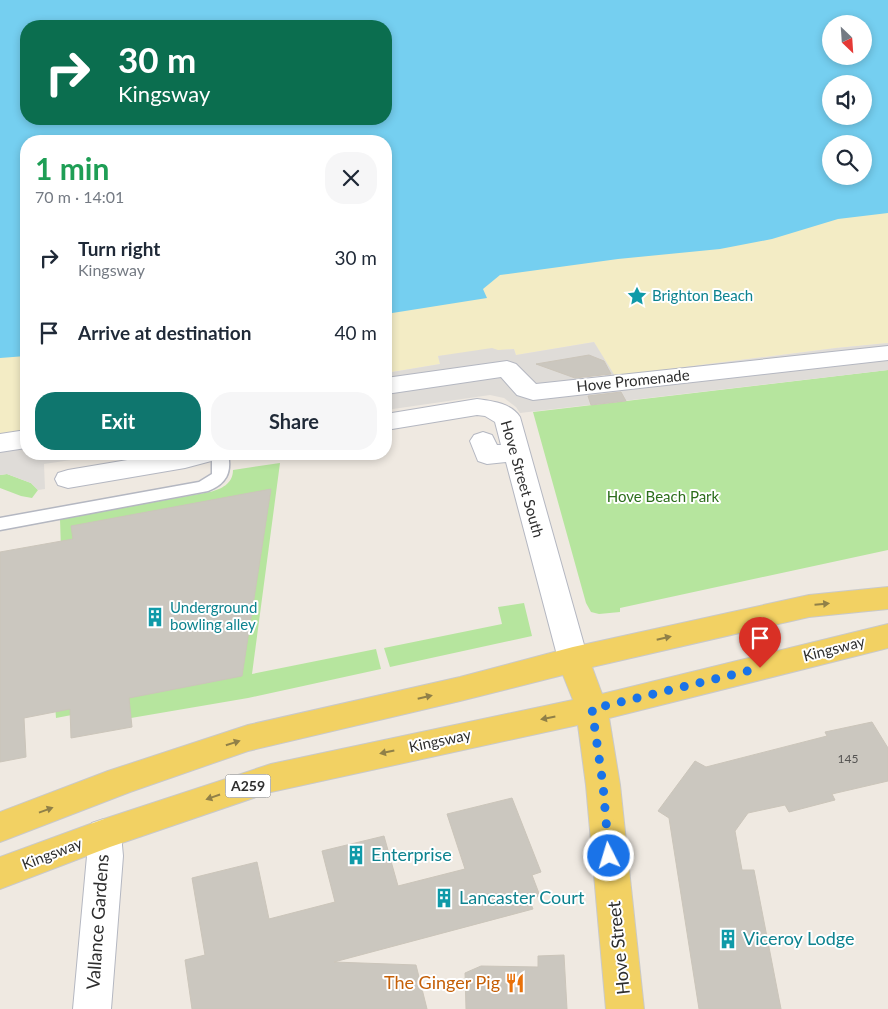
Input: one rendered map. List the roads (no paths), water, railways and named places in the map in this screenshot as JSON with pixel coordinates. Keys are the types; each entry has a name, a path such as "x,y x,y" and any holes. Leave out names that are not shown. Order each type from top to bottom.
{"main road":[{"path":"0,827 120,781 248,738 460,689 574,659 809,606 888,598"},
{"name":"Kingsway","path":"0,874 104,834 271,778 592,709 888,636"},
{"name":"Hove Street","path":"574,659 592,709 603,785 626,1009"}],"street":[{"name":"Hove Promenade","path":"392,385 507,369 526,388 533,392 888,353"},
{"name":"Hove Street South","path":"392,421 477,407 491,409 507,417 574,659"},
{"path":"0,443 20,440"},
{"path":"483,441 487,455 516,452"},
{"path":"68,479 179,460"},
{"name":"Vallance Gardens","path":"92,1009 105,856 104,834"}],"lane":[{"path":"0,524 202,488 214,482 221,474 223,470 221,460"}],"water":[{"path":"0,0 888,0 888,213 838,219 772,239 720,249 618,259 500,275 483,289 487,298 392,313 392,135 20,135 20,356 0,358"}],"place":[{"name":"Brighton Beach","path":"637,296"},
{"name":"Underground bowling alley","path":"155,617"},
{"name":"Enterprise","path":"356,855"},
{"name":"Lancaster Court","path":"444,898"},
{"name":"Viceroy Lodge","path":"728,939"},
{"name":"The Ginger Pig","path":"515,983"}],"park label":[{"name":"Hove Beach Park","path":"663,497"}]}
